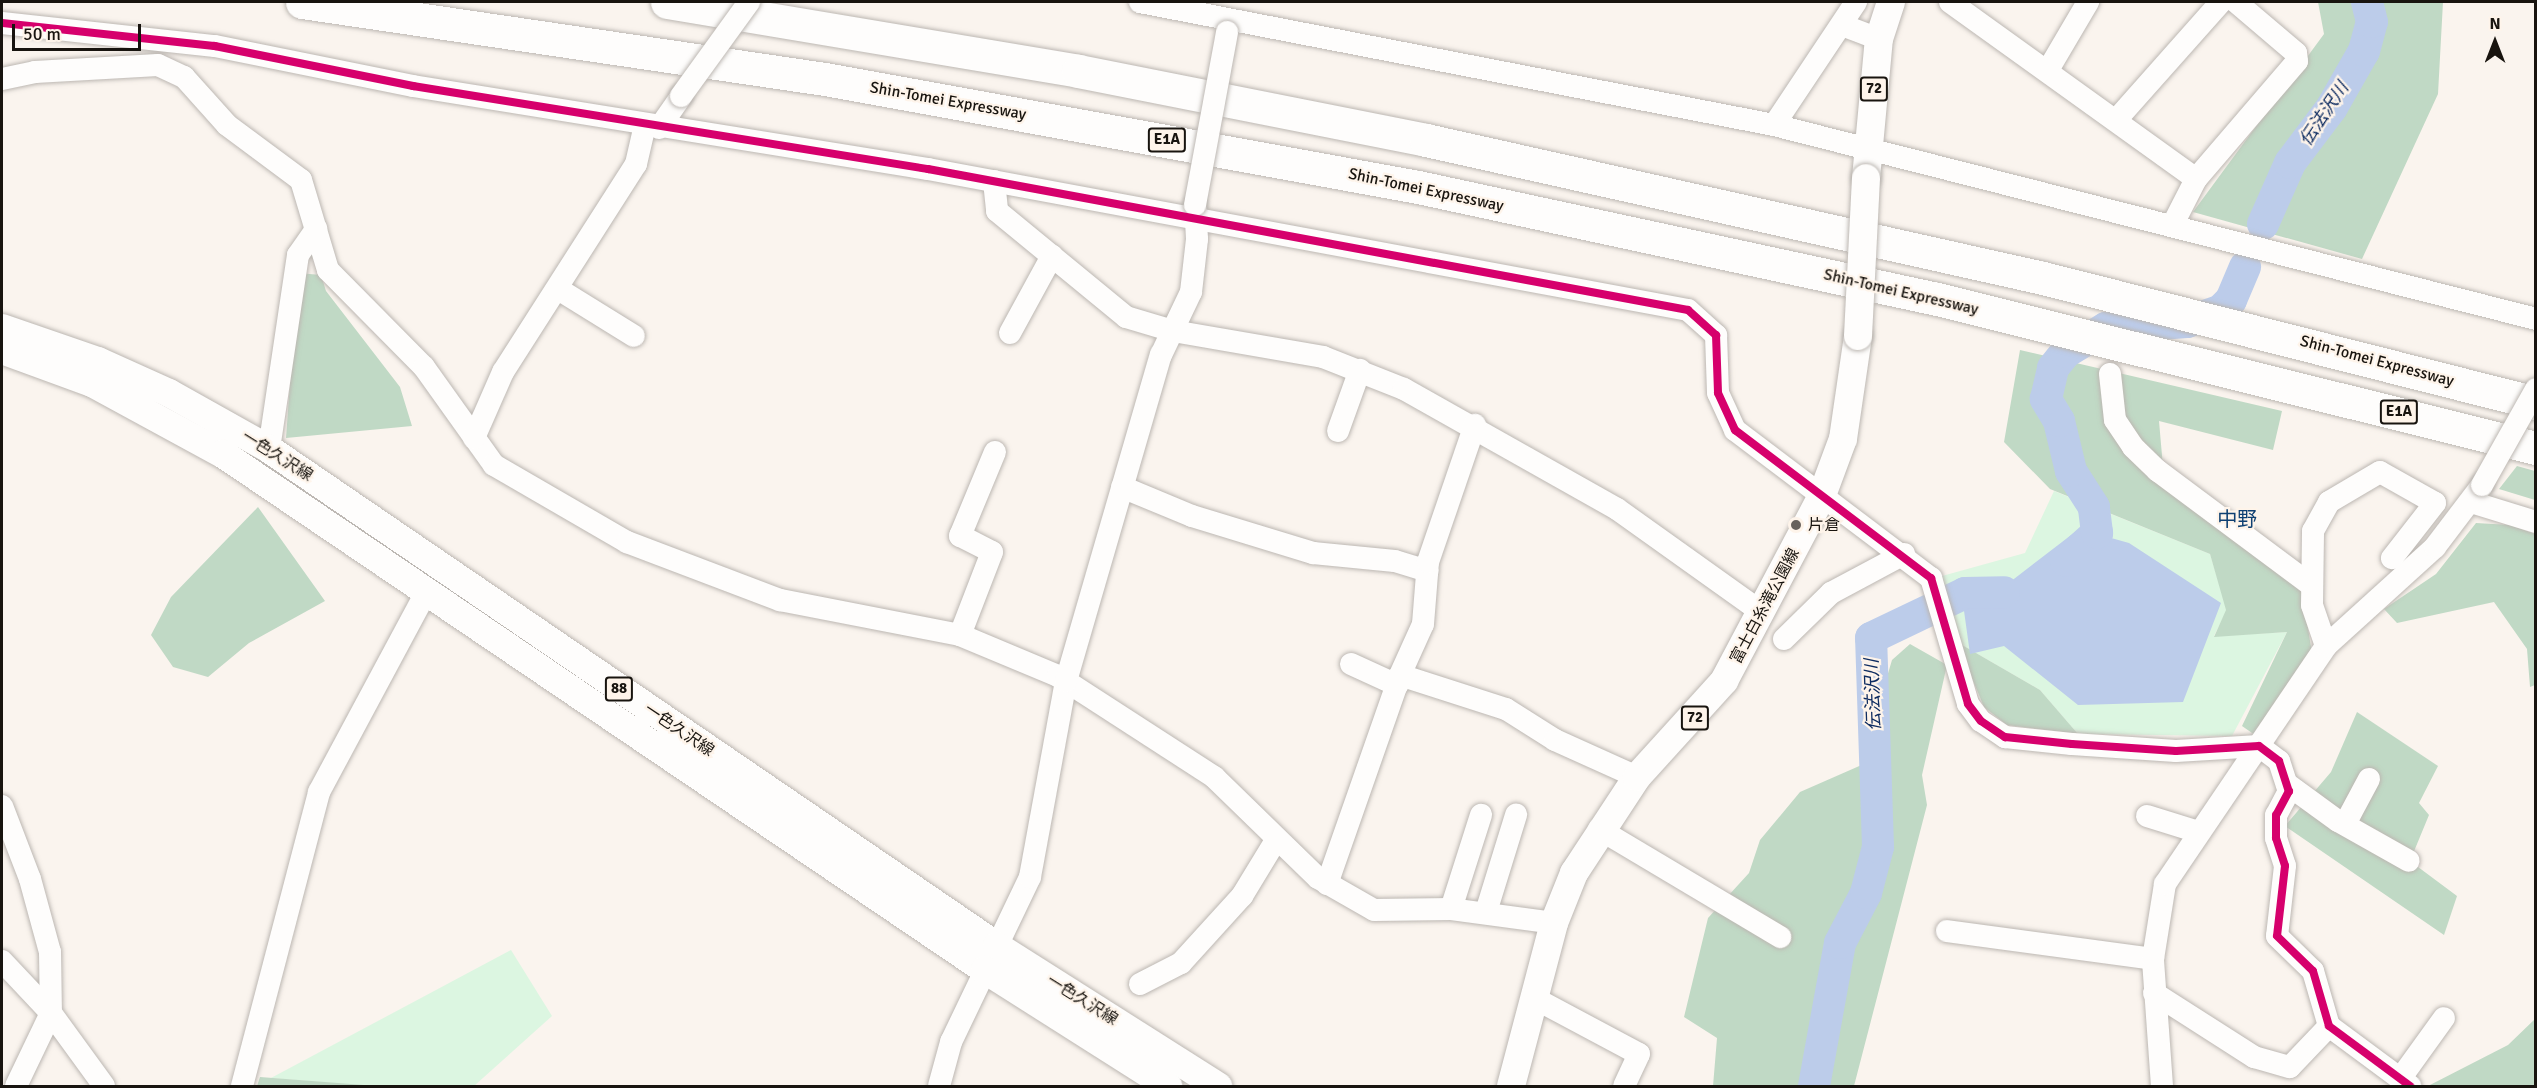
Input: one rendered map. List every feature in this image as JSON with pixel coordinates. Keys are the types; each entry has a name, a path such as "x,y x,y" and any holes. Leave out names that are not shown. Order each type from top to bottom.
{"highway":[{"name":"Shin-Tomei Expressway","path":"302,2 825,79 1170,140 1429,190 2025,320 2535,448"},
{"name":"Shin-Tomei Expressway","path":"667,2 1078,71 1426,140 2043,278 2281,336 2535,403"}],"main road":[{"name":"富士白糸滝公園線","path":"1511,1086 1554,923 1574,873 1599,829 1637,777 1699,713 1724,681 1763,613 1821,498 1843,439 1858,336 1867,164 1880,39 1891,2"},
{"name":"一色久沢線","path":"2,328 98,361 170,393 269,449 991,958 1168,1086"},
{"name":"一色久沢線","path":"2,350 92,383 155,415 991,958 1218,1086"}],"street":[{"path":"474,438 503,372 636,164 652,127 681,96 749,2"},
{"path":"1140,2 1227,17 1584,91 1774,125 1867,164 2173,224 2535,319"},
{"path":"1774,125 1856,2"},
{"path":"1950,2 2048,70 2196,179"},
{"path":"2048,70 2088,2"},
{"path":"2117,120 2222,2"},
{"path":"2173,224 2196,179 2297,61 2296,53 2236,2"},
{"path":"939,1086 951,1042 1030,877 1066,681 1161,355 1191,292 1196,211 1227,17"},
{"path":"2,23 215,46 652,127 1196,211 1688,310 1716,335 1718,393 1735,430 1821,498 1904,554 1931,578 1968,704 1981,721 2005,736 2176,752 2259,746 2279,761 2289,791 2276,815 2276,838 2285,866 2277,936 2313,971 2329,1026 2405,1083 2444,1017"},
{"path":"1842,25 1880,39"},
{"path":"2,79 80,69 158,65 172,69 227,126 302,180 328,270 424,367 494,465 627,542 676,562 812,609 960,635 1066,681 1214,777 1276,840 1327,884 1374,910 1451,909 1554,923"},
{"path":"994,181 998,211 1126,317 1173,331 1323,357 1360,370 1475,425 1617,508 1763,613"},
{"path":"269,449 298,255 316,229"},
{"path":"1010,333 1052,256"},
{"path":"558,289 634,336"},
{"path":"1338,431 1360,370"},
{"path":"2110,374 2115,420 2133,447 2158,471 2311,585"},
{"path":"2162,1086 2154,993 2154,958 2165,884 2198,832 2326,646 2400,582 2476,493 2535,389"},
{"path":"1327,884 1399,680 1423,624 1427,571 1475,425"},
{"path":"960,635 992,552 960,536 995,452"},
{"path":"2326,646 2311,585 2313,531 2329,502 2380,472 2435,503 2392,558"},
{"path":"1122,487 1192,516 1313,553 1395,561 1427,571"},
{"path":"2476,493 2535,522"},
{"path":"1784,639 1831,593 1904,554"},
{"path":"242,1086 319,792 427,591"},
{"path":"1351,664 1399,680 1506,709 1555,740 1637,777"},
{"path":"2345,824 2369,779"},
{"path":"2287,784 2345,824 2409,861"},
{"path":"2,806 30,879 50,952 51,1014 16,1086"},
{"path":"1451,909 1481,815"},
{"path":"1486,912 1516,815"},
{"path":"2147,816 2198,832"},
{"path":"1599,829 1780,937"},
{"path":"1140,984 1181,963 1242,896 1276,840"},
{"path":"1947,931 2154,958"},
{"path":"2,961 51,1014 99,1081"},
{"path":"2154,993 2254,1057 2290,1067 2329,1026"},
{"path":"1534,998 1638,1054 1624,1086"}],"green space":[{"path":"2318,2 2443,2 2438,94 2362,259 2193,212 2324,34"},
{"path":"298,273 321,275 326,291 400,387 412,426 286,438"},
{"path":"2020,350 2282,411 2273,450 2159,421 2163,467 2302,592 2312,653 2255,735 2242,726 2287,632 2214,637 2226,610 2210,554 2050,489 2004,442"},
{"path":"2517,466 2535,471 2535,500 2499,489"},
{"path":"2054,491 2210,554 2227,610 2214,636 2287,632 2232,736 2078,734 2040,690 1957,642 1942,576 2025,553"},
{"path":"258,507 325,601 249,643 208,677 173,667 151,635 171,597"},
{"path":"2476,523 2510,525 2535,534 2535,685 2530,687 2527,649 2494,602 2397,623 2384,609 2436,574"},
{"path":"1957,642 2040,690 2078,734 2007,725 1984,707"},
{"path":"1910,644 1947,665 1922,775 1927,805 1854,1086 1713,1086 1717,1038 1684,1017 1708,918 1749,873 1760,840 1800,792 1873,760 1872,727 1892,660"},
{"path":"2357,712 2438,766 2419,803 2429,815 2410,861 2457,896 2444,935 2285,826 2331,772"},
{"path":"511,950 552,1016 474,1086 368,1086 271,1078"},
{"path":"2535,1019 2535,1086 2428,1086 2508,1045"},
{"path":"260,1077 364,1085 368,1086 257,1086"}],"water":[{"path":"2079,529 2129,543 2221,603 2183,702 2078,705 2004,646 1970,654 1960,582 2010,582"}],"waterway":[{"name":"伝法沢川","path":"2263,224 2290,163 2332,107 2364,51 2372,22 2367,2"},
{"name":"伝法沢川","path":"2066,561 2097,533 2094,507 2071,471 2059,421 2046,399 2053,368 2066,352 2106,328 2187,322 2221,310 2231,300 2245,267"},
{"name":"伝法沢川","path":"1814,1086 1840,943 1866,893 1878,847 1871,638 1965,593 2004,592"}],"cycle path":[{"path":"2,23 215,46 413,86 928,169 1688,310 1716,335 1718,393 1735,430 1931,578 1968,704 1981,721 2005,737 2176,751 2259,746 2279,761 2289,791 2276,815 2276,838 2285,866 2277,936 2313,971 2329,1026 2410,1086"}],"place":[{"name":"片倉","path":"1796,525"}],"district":[{"name":"中野","path":"2237,519"}]}
